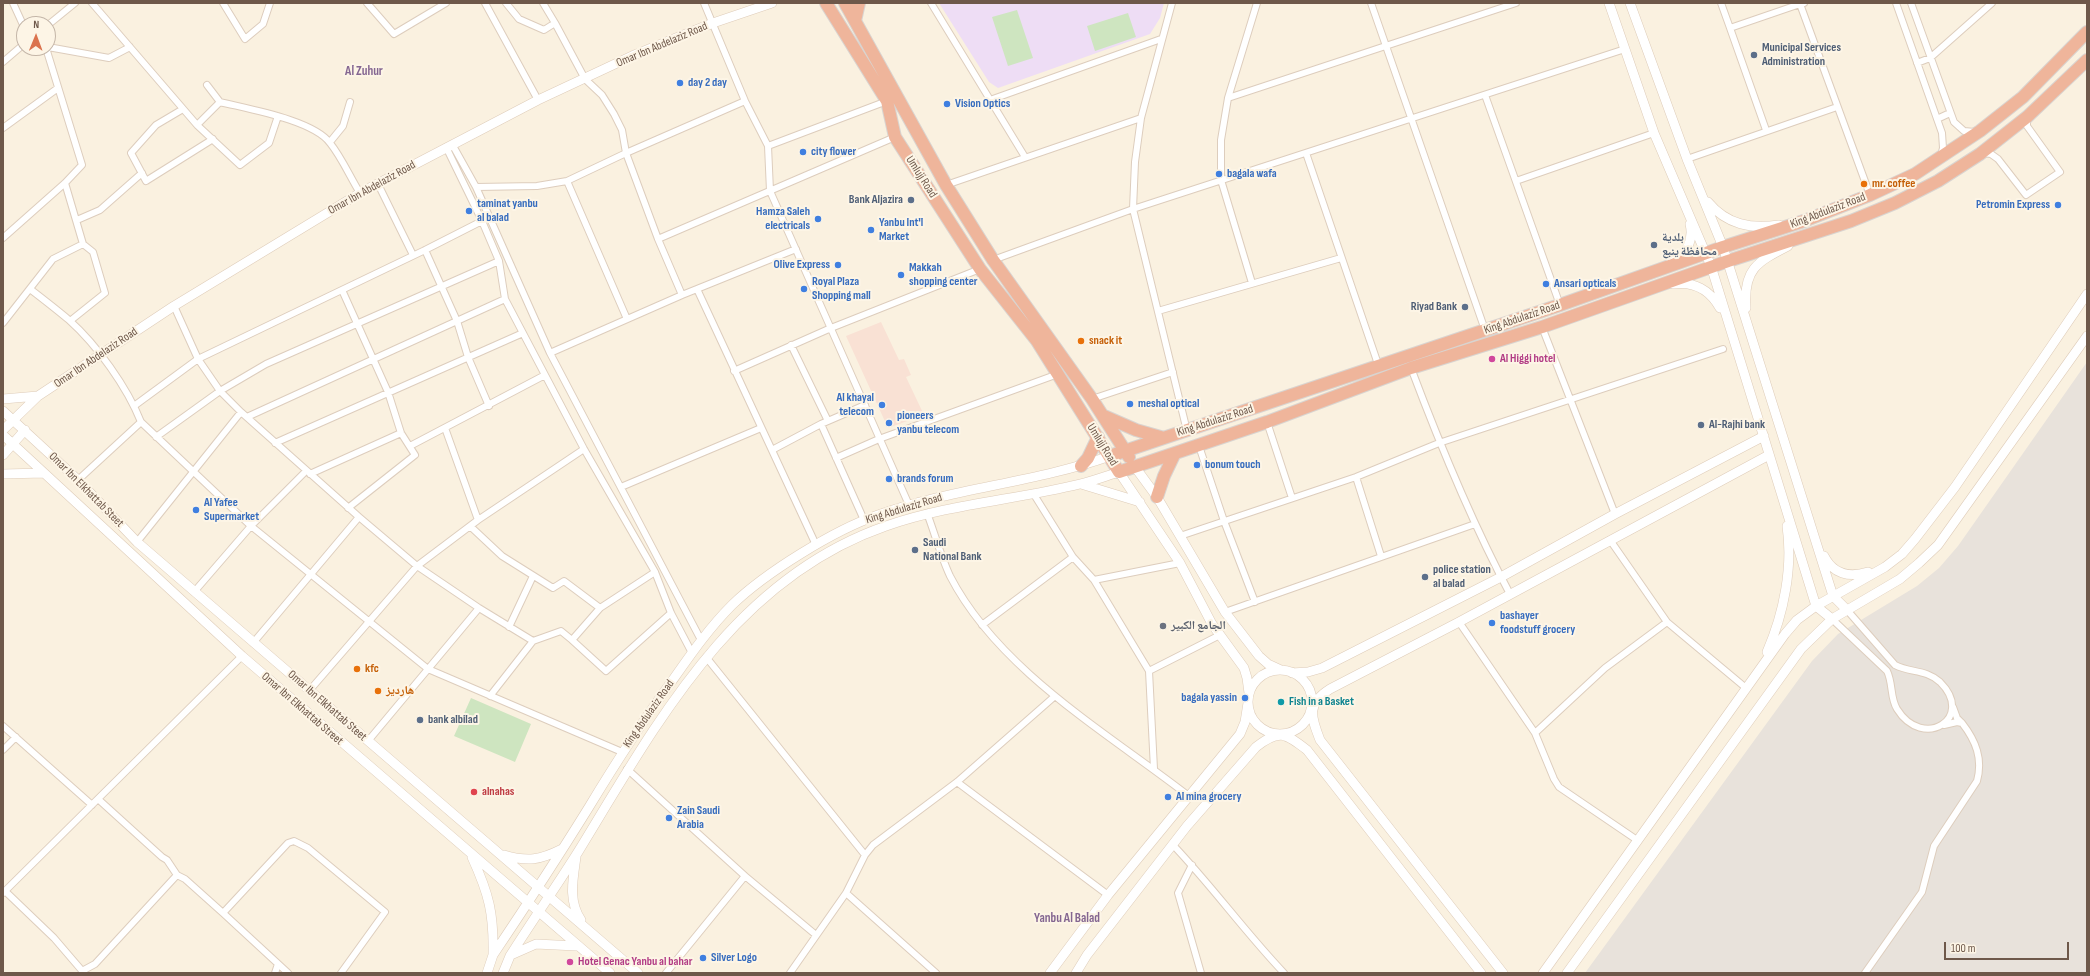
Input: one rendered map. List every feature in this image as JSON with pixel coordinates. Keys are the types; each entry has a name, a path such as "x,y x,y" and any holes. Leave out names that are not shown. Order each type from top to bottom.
{"highway":[{"name":"Umlujj Road","path":"826,3 887,101 895,137 980,268 1037,341 1119,472 1135,467 1104,416 993,260 946,185 845,3"},
{"path":"855,21 858,3"},
{"name":"King Abdulaziz Road","path":"1110,456 1560,305 1723,246 1804,221 1870,195 1916,174 1939,160 1980,131 2023,97 2087,32"},
{"name":"King Abdulaziz Road","path":"1135,467 1267,422 1411,368 1542,327 1711,266 1851,221 1895,203 1938,181 1980,154 2027,117 2087,60"},
{"path":"1104,416 1136,430 1164,438"},
{"path":"1081,466 1088,458 1098,437"},
{"path":"1157,497 1164,476 1175,453"}],"street":[{"path":"14,3 19,16"},
{"path":"56,18 74,3"},
{"path":"92,3 197,125 240,164 269,143 278,116"},
{"path":"223,3 244,39 263,24 270,3"},
{"path":"367,3 394,34 446,3"},
{"path":"485,3 538,100"},
{"path":"506,3 519,19 544,30 555,24"},
{"path":"543,3 585,79 602,96 614,114 622,130 626,153 658,239 682,295"},
{"path":"704,3 745,101 768,146 770,192 909,505"},
{"name":"Omar Ibn Abdelaziz Road","path":"3,430 38,396 174,306 360,193 538,100 652,48 713,23 772,3"},
{"path":"931,3 1025,157"},
{"path":"1172,3 1161,39 1141,118 1135,162 1133,209 1187,431"},
{"path":"1252,283 1221,180 1221,140 1228,98 1257,3"},
{"path":"1371,3 1410,119 1485,330"},
{"path":"1228,98 1385,47 1503,5 1516,3"},
{"path":"1608,3 1654,133 1711,266 1816,606 1887,671 1891,679 1893,698 1897,709 1904,718 1920,728 1936,729 1948,720 1953,706"},
{"path":"1630,3 1687,160 1723,246 1833,596 1895,664 1902,668 1922,671 1933,676 1940,682 1948,692 1957,718 1970,733 1978,753 1979,771 1977,781 1934,846 1922,892 1865,973"},
{"path":"1721,3 1766,130"},
{"path":"1896,3 1937,119 1943,142 1942,153 1939,160"},
{"path":"1911,3 1950,113 1958,128 1972,133 1980,131"},
{"path":"1916,63 1930,58 1992,3"},
{"path":"1730,28 1802,4 1837,107 1870,195"},
{"path":"990,100 1161,39"},
{"path":"56,49 109,58 130,47"},
{"path":"993,260 1133,209 1625,50"},
{"path":"3,62 16,51"},
{"path":"3,238 65,183 82,164 49,56"},
{"path":"207,85 220,102 278,116 319,132 330,142 360,193"},
{"path":"3,128 58,88"},
{"path":"1485,95 1560,305"},
{"path":"476,187 537,186 568,181 626,153 745,101"},
{"path":"768,146 887,101"},
{"path":"197,125 220,102"},
{"path":"330,142 343,126 350,102"},
{"path":"1687,160 1766,130 1837,107"},
{"path":"183,109 156,125 131,153 146,181 212,139"},
{"path":"1937,119 1950,113"},
{"path":"1980,154 1986,153 1998,159 2026,195 2060,172 2027,126 2027,117"},
{"path":"946,185 1141,118"},
{"path":"1516,181 1654,133"},
{"path":"658,239 895,137"},
{"path":"449,146 476,187 550,353 701,640"},
{"path":"449,146 498,261 505,299 584,449 655,572 671,614 692,652"},
{"path":"1306,153 1379,367"},
{"path":"77,220 100,210 142,173"},
{"path":"568,181 627,319"},
{"path":"65,183 83,244 93,252 105,293 70,321"},
{"path":"378,184 413,255"},
{"path":"1702,194 1715,210 1724,216 1749,227 1804,221"},
{"path":"1650,273 1674,261 1689,245 1691,228 1687,211"},
{"path":"134,406 198,359 482,221"},
{"path":"1747,321 1746,286 1752,271 1764,259 1809,234"},
{"path":"3,323 53,259 83,244"},
{"path":"550,353 682,295 796,249"},
{"path":"425,250 457,321 468,357 489,406"},
{"path":"1158,311 1342,258"},
{"path":"156,436 220,391 266,364 442,288 498,261"},
{"path":"734,371 831,328 980,268"},
{"path":"1658,286 1682,283 1692,284 1701,288 1714,299 1730,326"},
{"path":"30,289 70,321 101,355 134,406 141,422 252,526 428,669 622,752"},
{"path":"697,289 816,545"},
{"path":"342,290 388,392 401,433 415,455 348,508"},
{"path":"1543,973 1746,688 1797,620 1816,606 1885,567 1902,554 1955,487 2087,294"},
{"path":"247,417 505,299"},
{"path":"174,306 198,359 220,391 241,412 359,518 417,566 478,608 533,642"},
{"path":"1542,327 1616,514"},
{"path":"275,443 523,333"},
{"path":"1567,973 1802,649 1832,620 1900,579 1938,545 2087,336"},
{"path":"791,345 828,421"},
{"path":"1180,536 1356,477 1439,443 1722,349"},
{"path":"1411,368 1439,443 1475,524 1510,594"},
{"path":"1092,400 1173,372"},
{"path":"836,458 880,439 1058,374"},
{"path":"410,446 489,406 545,375"},
{"path":"3,399 38,396"},
{"path":"772,450 821,424 865,405"},
{"path":"3,411 25,430 3,455"},
{"path":"137,542 241,412"},
{"path":"78,480 141,422"},
{"path":"1267,422 1292,498"},
{"path":"821,424 864,520"},
{"path":"445,428 478,520"},
{"path":"621,487 761,428"},
{"name":"Omar Ibn Elkhattab Steet","path":"25,430 78,480 137,542 638,973"},
{"path":"194,592 252,526 308,472 401,433"},
{"name":"Omar Ibn Elkhattab Street","path":"3,435 242,656 576,946 610,973"},
{"path":"1135,467 1157,497 1225,612 1259,656 1268,664 1282,670 1292,672 1308,672 1322,668 1501,577 1764,436"},
{"path":"1199,446 1224,521 1255,602"},
{"path":"309,691 417,566 478,520 584,449"},
{"path":"1076,973 1087,955 1173,845 1256,747 1268,738 1292,732 1301,727 1308,719 1319,696 1769,455"},
{"name":"King Abdulaziz Road","path":"487,973 493,955 563,848 622,752 701,640 734,604 771,574 816,545 864,520 909,505 1081,466 1110,456"},
{"path":"1050,973 1108,895 1190,797 1204,776 1240,734 1245,722 1248,703 1248,678 1244,668 1220,635 1180,563 1119,472"},
{"name":"King Abdulaziz Road","path":"503,973 510,956 577,854 627,770 706,656 739,619 793,574 855,538 927,513 1081,484 1119,472"},
{"path":"3,474 44,473"},
{"path":"1356,477 1381,556"},
{"path":"1081,484 1140,502"},
{"path":"1033,493 1073,557 1094,580 1149,671 1154,769"},
{"path":"1760,670 1775,634 1786,585 1788,535 1782,496"},
{"path":"927,513 950,576 982,625 1014,660 1055,696 1190,797"},
{"path":"253,642 359,518"},
{"path":"1225,612 1475,524"},
{"path":"470,526 502,556 532,576 553,588 564,581 600,608"},
{"path":"1812,528 1827,562 1840,573 1860,575 1885,567"},
{"path":"1610,540 1667,622 1746,688"},
{"path":"982,625 1073,557"},
{"path":"1094,580 1180,563"},
{"path":"572,640 600,608 655,572"},
{"path":"509,627 532,576"},
{"path":"368,741 478,608"},
{"path":"490,696 533,642 561,631 606,672 671,614"},
{"path":"1459,622 1535,733 1554,779 1559,787 1637,840"},
{"path":"1535,733 1605,668 1667,622"},
{"path":"1149,671 1220,635"},
{"path":"177,875 95,964 83,972 54,938 4,892 242,656"},
{"path":"706,656 865,855"},
{"path":"1249,693 1261,676 1282,670"},
{"path":"1292,672 1302,679 1309,688 1312,698 1315,726 1320,740 1503,973"},
{"path":"790,973 846,893 865,855 873,845 956,782 1055,696"},
{"path":"1248,703 1254,722 1262,729 1294,740 1307,750 1481,973"},
{"path":"1943,725 1957,722 1962,723"},
{"path":"3,726 92,805"},
{"path":"3,750 16,738"},
{"path":"627,770 745,876 816,935"},
{"path":"956,782 1108,895"},
{"path":"98,799 167,860 177,875 185,879 223,912 288,973"},
{"path":"223,912 288,843 294,841 308,848 385,912 341,973"},
{"path":"1173,845 1257,945 1284,973"},
{"path":"500,854 526,860 548,856 563,848"},
{"path":"470,854 482,879 490,904 493,926 493,955"},
{"path":"577,854 572,894 576,914 586,928"},
{"path":"1192,866 1178,893 1201,973"},
{"path":"666,973 745,876"},
{"path":"846,893 936,973"},
{"path":"510,956 536,944 576,946"},
{"path":"275,973 278,964"}],"shaded area":[{"path":"939,3 1164,3 1160,18 1150,34 998,88 989,82"},
{"path":"881,322 899,360 904,359 911,375 906,377 924,415 888,428 846,336"},
{"path":"2087,362 2087,973 1585,973 1812,661 1838,634 1917,586 1939,568 1958,546"}],"green space":[{"path":"1017,10 1033,58 1008,66 992,17"},
{"path":"1128,13 1136,37 1095,51 1087,26"},
{"path":"471,698 531,724 515,762 454,736"}],"place":[{"name":"Municipal Services Administration","path":"1754,55"},
{"name":"day 2 day","path":"680,83"},
{"name":"Vision Optics","path":"947,104"},
{"name":"city flower","path":"803,152"},
{"name":"bagala wafa","path":"1219,174"},
{"name":"mr. coffee","path":"1864,184"},
{"name":"Bank Aljazira","path":"911,200"},
{"name":"Petromin Express","path":"2058,205"},
{"name":"taminat yanbu al balad","path":"469,211"},
{"name":"Hamza Saleh electricals","path":"818,219"},
{"name":"Yanbu Int'l Market","path":"871,230"},
{"name":"بلدية محافظة ينبع","path":"1654,245"},
{"name":"Olive Express","path":"838,265"},
{"name":"Makkah shopping center","path":"901,275"},
{"name":"Ansari opticals","path":"1546,284"},
{"name":"Royal Plaza Shopping mall","path":"804,289"},
{"name":"Riyad Bank","path":"1465,307"},
{"name":"snack it","path":"1081,341"},
{"name":"Al Higgi hotel","path":"1492,359"},
{"name":"meshal optical","path":"1130,404"},
{"name":"Al khayal telecom","path":"882,405"},
{"name":"pioneers yanbu telecom","path":"889,423"},
{"name":"Al-Rajhi bank","path":"1701,425"},
{"name":"bonum touch","path":"1197,465"},
{"name":"brands forum","path":"889,479"},
{"name":"Al Yafee Supermarket","path":"196,510"},
{"name":"Saudi National Bank","path":"915,550"},
{"name":"police station al balad","path":"1425,577"},
{"name":"bashayer foodstuff grocery","path":"1492,623"},
{"name":"الجامع الكبير","path":"1163,626"},
{"name":"kfc","path":"357,669"},
{"name":"هارديز","path":"378,691"},
{"name":"bagala yassin","path":"1245,698"},
{"name":"Fish in a Basket","path":"1281,702"},
{"name":"bank albilad","path":"420,720"},
{"name":"alnahas","path":"474,792"},
{"name":"Al mina grocery","path":"1168,797"},
{"name":"Zain Saudi Arabia","path":"669,818"},
{"name":"Silver Logo","path":"703,958"},
{"name":"Hotel Genac Yanbu al bahar","path":"570,962"}],"district":[{"name":"Al Zuhur","path":"364,72"},
{"name":"Yanbu Al Balad","path":"1067,919"}]}
